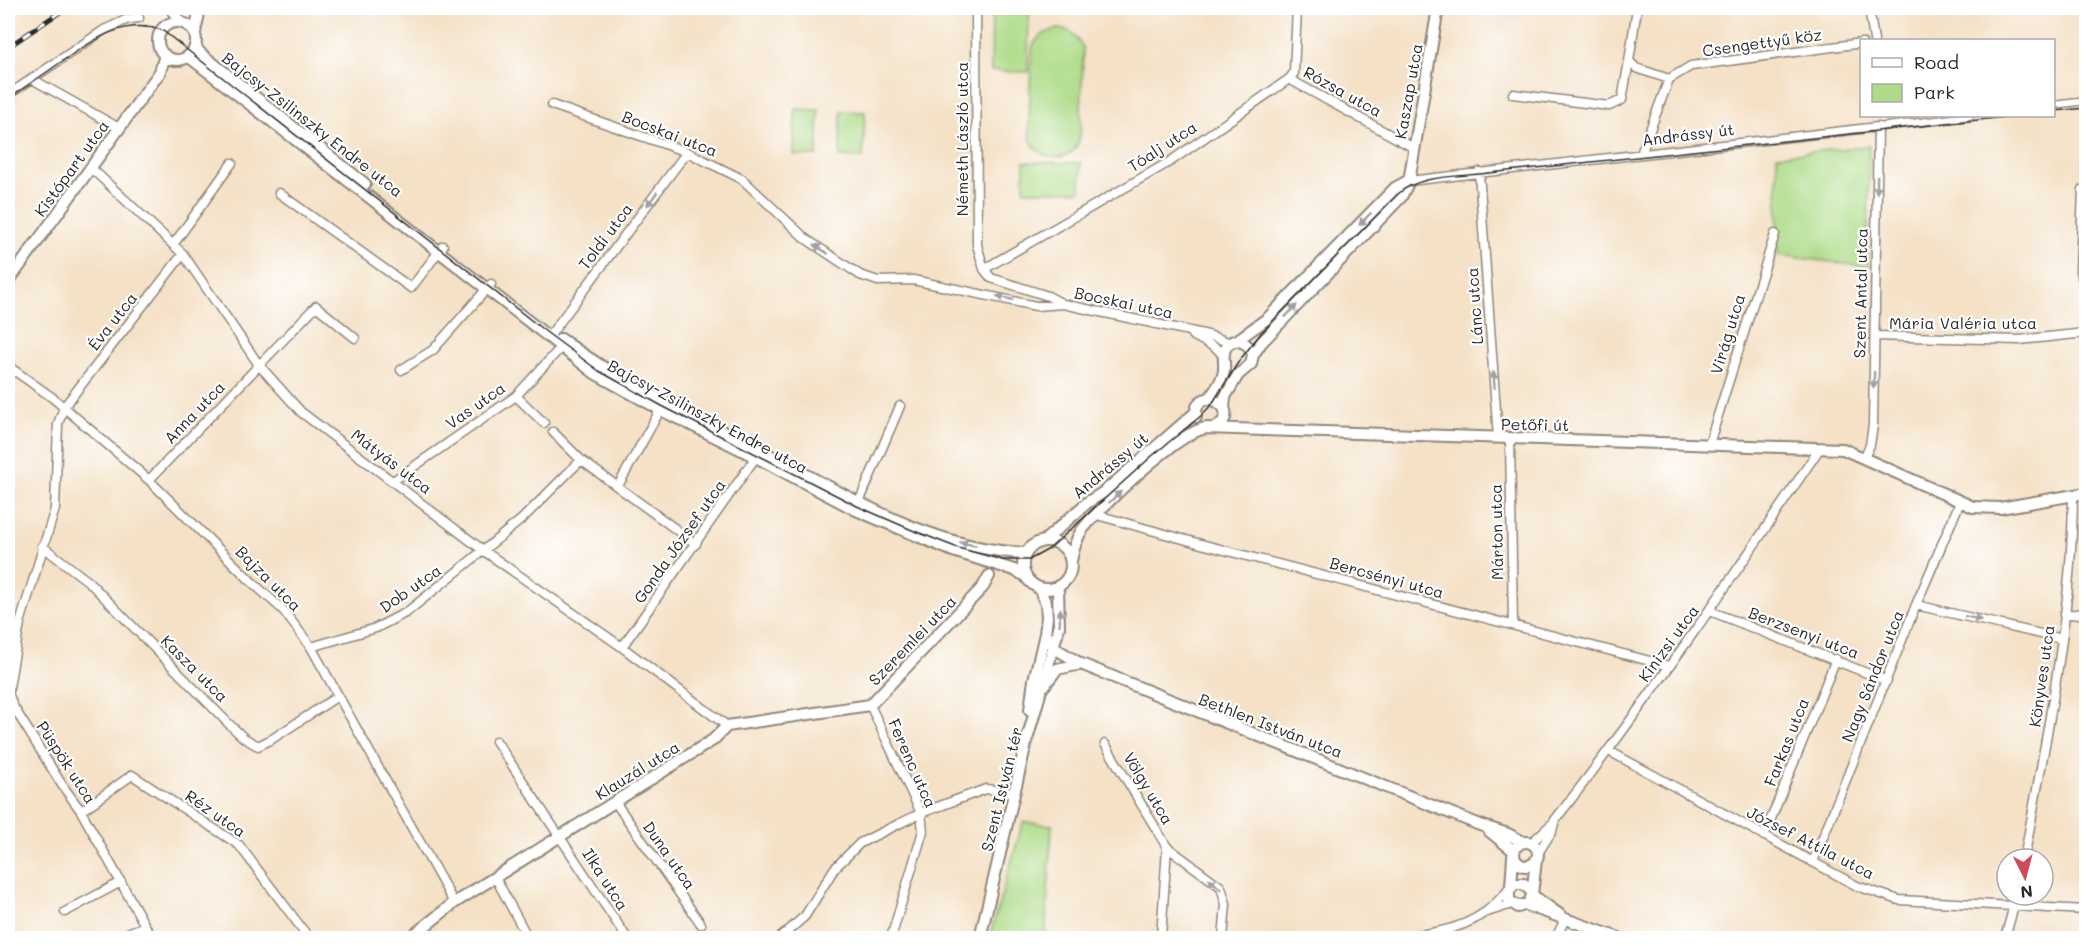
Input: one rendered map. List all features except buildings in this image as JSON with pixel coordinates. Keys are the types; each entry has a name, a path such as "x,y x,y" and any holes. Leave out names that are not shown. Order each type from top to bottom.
{"street":[{"path":"171,8 180,22 195,33"},
{"path":"171,8 167,25 162,30 159,40 165,55 183,58 195,46 200,8"},
{"name":"Németh László utca","path":"976,8 976,235 984,269"},
{"path":"1289,79 1294,74 1297,8"},
{"name":"Kaszap utca","path":"1408,181 1438,8"},
{"path":"1513,94 1609,106 1622,100 1637,8"},
{"path":"1869,8 1874,39"},
{"path":"8,95 115,24 139,18"},
{"path":"167,25 180,22"},
{"name":"Csengettyű köz","path":"1669,79 1691,66 1860,43"},
{"name":"Bajcsy-Zsilinszky Endre utca","path":"195,46 200,53 564,346 662,406 857,506 942,547 1026,576"},
{"name":"Kistópart utca","path":"8,282 160,72 165,55"},
{"name":"Kistópart utca","path":"160,72 183,58"},
{"name":"Bajcsy-Zsilinszky Endre utca","path":"183,58 441,248"},
{"path":"1629,61 1636,69 1669,79 1641,154"},
{"path":"32,79 119,128"},
{"name":"Tóalj utca","path":"984,269 1171,161 1289,79"},
{"name":"Rózsa utca","path":"1289,79 1414,148"},
{"path":"2055,105 2086,101"},
{"name":"Bocskai utca","path":"552,105 687,152 742,179 806,239 860,275 878,281 913,280 1036,306 1063,304"},
{"name":"Andrássy út","path":"1234,342 1268,318 1395,188 1408,181 1962,117"},
{"name":"Szent Antal utca","path":"1864,458 1870,445 1873,424 1878,127"},
{"name":"Toldi utca","path":"550,335 687,152"},
{"path":"173,245 232,163"},
{"name":"Mátyás utca","path":"90,167 183,254 260,365 301,412 484,551 622,647 727,726"},
{"name":"Lánc utca","path":"1479,172 1498,438"},
{"path":"1253,355 1246,343 1234,342 1227,346 1224,357 1225,370 1209,399 1199,404 1195,413 1198,422 1210,428 1223,422 1225,397 1238,375 1251,364 1253,355 1268,334 1401,197 1408,181"},
{"path":"2082,189 2079,271 2086,292"},
{"path":"279,193 411,288 441,248"},
{"name":"Virág utca","path":"1709,444 1775,234"},
{"name":"Éva utca","path":"64,407 183,254"},
{"name":"Bocskai utca","path":"984,269 992,278 1048,296 1063,304 1234,342"},
{"path":"401,370 433,350 489,286"},
{"name":"Anna utca","path":"149,480 316,306 355,338"},
{"name":"Bocskai utca","path":"1178,330 1204,341 1224,357"},
{"name":"Mária Valéria utca","path":"1875,336 2019,340 2086,333"},
{"name":"Vas utca","path":"393,481 516,396 564,346"},
{"path":"1224,357 1230,368 1243,370"},
{"name":"Bajza utca","path":"8,366 64,407 149,480 283,610 311,647 453,903"},
{"path":"516,396 544,423"},
{"path":"1209,399 1217,400 1232,421 1249,430"},
{"path":"618,486 662,406"},
{"path":"857,506 900,406"},
{"name":"Püspök utca","path":"64,407 58,424 55,509 12,648 8,693 13,706 62,785 81,811 152,939"},
{"name":"Andrássy út","path":"1044,541 1195,413"},
{"name":"Andrássy út","path":"1071,561 1081,531 1111,500 1178,441 1196,430 1210,428"},
{"name":"Petőfi út","path":"1210,428 1843,449 1960,502 1980,508 2086,494"},
{"path":"554,432 581,460 696,544"},
{"name":"Márton utca","path":"1510,438 1513,626"},
{"name":"Kinizsi utca","path":"1532,893 1537,856 1552,831 1555,820 1609,751 1710,611 1820,448"},
{"name":"Gonda József utca","path":"622,647 758,454"},
{"name":"Dob utca","path":"311,647 376,628 407,612 522,519 581,460"},
{"name":"Könyves utca","path":"2026,847 2055,694 2072,554 2073,496"},
{"name":"Nagy Sándor utca","path":"1813,862 1960,502"},
{"name":"Bajcsy-Zsilinszky Endre utca","path":"857,506 946,539 996,551 1026,553"},
{"name":"Bercsényi utca","path":"1097,515 1669,666"},
{"path":"1026,743 1034,680 1045,634 1046,604 1039,588 1026,576 1023,562 1026,553 1036,543 1044,541 1056,543 1063,547 1071,561 1069,575 1058,586 1039,588"},
{"name":"Kasza utca","path":"42,546 89,582 228,723 244,738 258,746 338,696"},
{"name":"Szeremlei utca","path":"727,726 870,705 983,586 994,564"},
{"name":"Szent István tér","path":"980,939 1026,743 1059,627 1058,586"},
{"path":"1916,605 2062,639"},
{"name":"Berzsenyi utca","path":"1710,611 1887,681"},
{"path":"2064,615 2086,613"},
{"path":"1045,634 1053,647"},
{"name":"Bethlen István utca","path":"1053,647 1080,664 1527,842"},
{"name":"Farkas utca","path":"1764,836 1836,659"},
{"path":"1042,688 1057,669 1080,664"},
{"name":"Ferenc utca","path":"870,705 921,813 923,831 891,939"},
{"name":"Klauzál utca","path":"413,938 453,903 713,740 727,726"},
{"path":"496,741 560,837"},
{"name":"Völgy utca","path":"1105,744 1167,847 1221,887 1226,904 1223,939"},
{"name":"József Attila utca","path":"1609,751 1857,886 1899,900 1995,905"},
{"name":"Réz utca","path":"81,811 132,775 238,844 309,939"},
{"path":"780,939 805,916 834,868 860,843 921,813 986,789 1015,793"},
{"name":"Duna utca","path":"615,802 701,924"},
{"path":"1555,820 1527,842 1519,843 1514,853 1509,900 1518,907 1526,905 1619,939"},
{"name":"Bethlen István utca","path":"1480,825 1514,853"},
{"name":"Ilka utca","path":"560,837 627,939"},
{"path":"1514,853 1518,863 1531,865 1537,856 1527,842"},
{"name":"Völgy utca","path":"1161,939 1167,847"},
{"path":"495,877 528,939"},
{"path":"65,912 121,882"},
{"path":"1484,913 1520,883 1565,919"},
{"path":"1526,905 1532,893"},
{"path":"1387,939 1433,936 1464,924 1484,913 1512,904"},
{"path":"2005,939 2015,907"},
{"name":"József Attila utca","path":"2033,907 2086,910"},
{"path":"1556,939 1565,919"},
{"path":"115,939 146,926"}],"green space":[{"path":"992,8 1029,8 1028,72 991,71"},
{"path":"1058,29 1070,31 1083,47 1081,127 1074,150 1067,155 1052,157 1038,151 1030,137 1032,51 1037,39 1043,34"},
{"path":"795,109 819,110 817,156 794,155"},
{"path":"841,111 865,112 863,158 840,157"},
{"path":"1869,146 1868,267 1778,255 1777,155"},
{"path":"1024,162 1081,163 1080,191 1024,191"},
{"path":"1023,822 1052,825 1045,938 989,938"}],"tram line":[{"path":"8,99 84,46 108,33 134,27 162,30 599,371 662,406 857,506 958,548 1003,560 1029,560 1049,549 1152,456 1202,415 1261,333 1398,194 1418,183 1441,178 2006,117"},
{"path":"2055,111 2086,108"}],"railway":[{"path":"8,47 66,8"}]}
